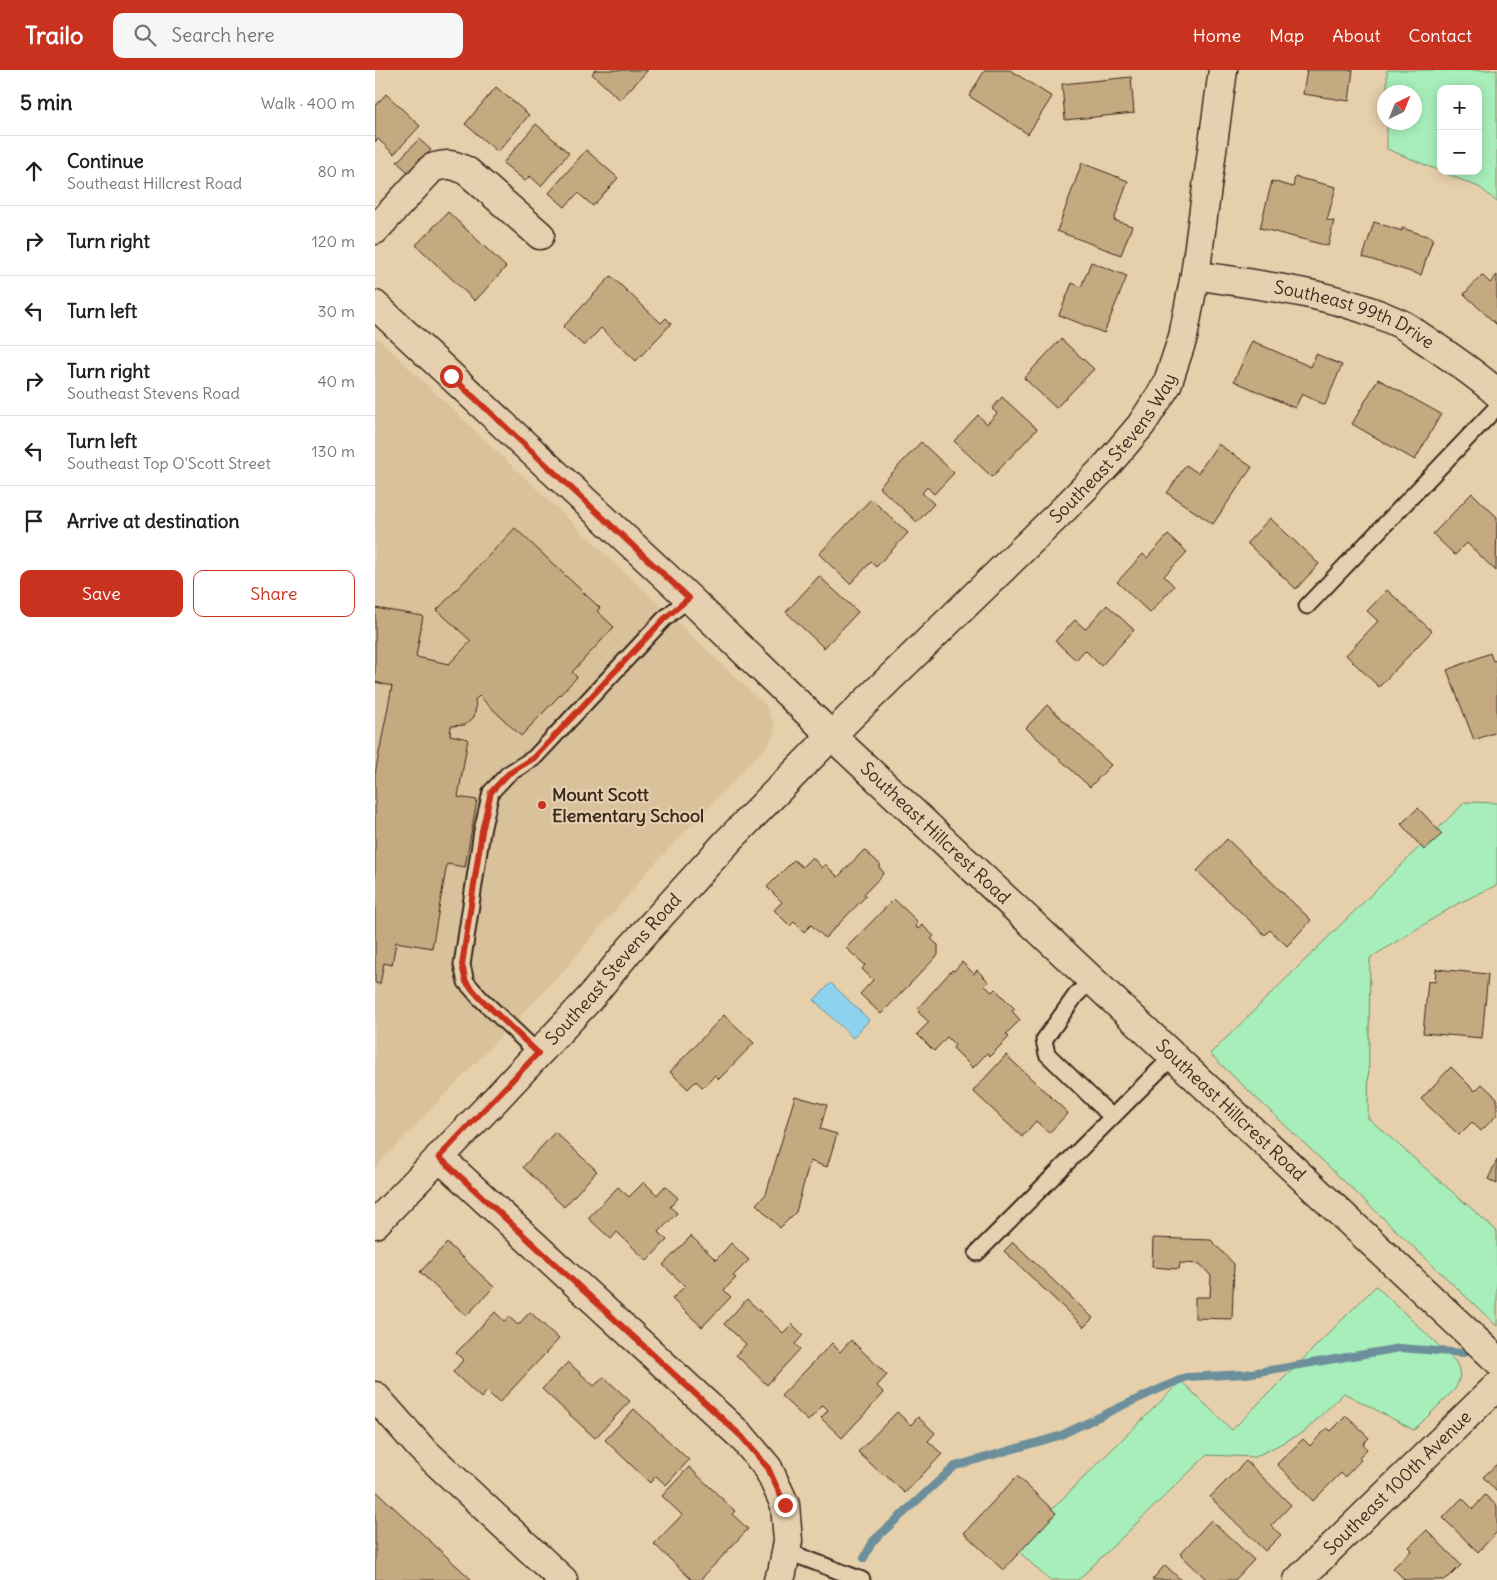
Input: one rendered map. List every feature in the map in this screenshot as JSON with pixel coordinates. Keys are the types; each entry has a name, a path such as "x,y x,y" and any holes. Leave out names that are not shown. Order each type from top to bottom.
{"street":[{"name":"Southeast Stevens Way","path":"832,736 1107,465 1137,430 1160,396 1171,374 1180,347 1195,275 1223,70"},
{"path":"375,230 432,168 445,164 455,165 468,172 540,235"},
{"name":"Southeast 99th Drive","path":"1195,275 1295,290 1323,296 1363,309 1403,325 1478,377 1497,393"},
{"name":"Southeast Hillcrest Road","path":"375,304 1497,1360"},
{"name":"Southeast Stevens Road","path":"375,1224 589,998 729,840 832,736"},
{"path":"439,1157 742,1437 768,1468 785,1505 788,1541 782,1574 778,1580"},
{"name":"Southeast 100th Avenue","path":"1298,1580 1497,1386"},
{"path":"375,1396 421,1448 563,1580"}],"lane":[{"path":"1307,606 1497,407"},
{"path":"538,1053 480,998 466,982 462,965 483,823 491,792 508,774 534,758 664,619 689,598"},
{"path":"1092,980 1076,995 1044,1040 1047,1054 1112,1117"},
{"path":"977,1253 1173,1056"},
{"path":"786,1551 862,1580"}],"shaded area":[{"name":"Mount Scott Elementary School","path":"375,336 766,706 775,726 771,741 649,870 568,966 375,1168"}],"green space":[{"path":"1387,70 1497,70 1497,202 1481,188 1450,175 1482,175 1482,85 1437,85 1437,170 1387,149 1387,130 1422,130 1422,85 1387,85"},
{"path":"1465,802 1497,803 1497,885 1457,904 1370,958 1368,1118 1497,1231 1497,1326 1210,1054"},
{"path":"1376,1286 1455,1361 1458,1368 1459,1378 1455,1389 1414,1430 1344,1393 1304,1432 1255,1457 1207,1455 1078,1580 1049,1580 1014,1547 1181,1381 1232,1430"}],"water":[{"path":"831,983 869,1020 853,1038 814,1000"}],"building":[{"path":"595,70 648,70 620,100 592,74"},
{"path":"985,70 1010,70 1052,97 1028,134 969,96"},
{"path":"1307,70 1353,70 1349,101 1303,94"},
{"path":"1131,77 1134,113 1065,120 1062,84"},
{"path":"496,87 529,115 498,152 465,124"},
{"path":"386,94 420,126 394,154 378,139 375,142 375,106"},
{"path":"536,124 569,153 541,186 530,176 525,181 503,163"},
{"path":"419,139 431,150 409,173 397,162"},
{"path":"586,150 618,178 593,206 578,193 565,207 549,193"},
{"path":"1082,163 1128,181 1114,220 1132,226 1121,255 1057,231"},
{"path":"1295,177 1336,187 1327,220 1334,221 1328,246 1260,228 1272,181 1293,187"},
{"path":"448,212 506,267 475,301 416,245"},
{"path":"1374,222 1402,231 1402,228 1433,238 1421,275 1363,257"},
{"path":"1091,262 1127,276 1104,333 1059,315 1072,283 1081,287"},
{"path":"1482,275 1490,283 1497,275 1497,325 1464,294"},
{"path":"611,276 661,323 666,318 671,324 636,361 601,328 584,346 563,327"},
{"path":"1061,339 1094,369 1056,408 1024,378"},
{"path":"1252,341 1311,367 1316,354 1342,365 1325,405 1302,394 1295,408 1234,381"},
{"path":"1378,379 1441,414 1415,460 1352,424"},
{"path":"1002,397 1037,429 992,477 954,441 978,415 987,424 997,413 992,409"},
{"path":"921,442 954,473 934,494 927,487 922,493 934,504 917,522 879,487"},
{"path":"1218,444 1252,467 1213,524 1167,493 1186,465 1198,473"},
{"path":"1472,493 1497,517 1496,571 1467,543 1455,555 1433,534"},
{"path":"871,499 908,533 876,567 871,562 850,584 819,554"},
{"path":"1270,518 1319,564 1296,589 1247,543"},
{"path":"515,528 600,608 597,611 614,627 572,672 577,677 521,736 479,696 475,700 474,717 465,725 451,726 450,735 468,739 458,797 477,800 465,867 447,864 432,948 396,942 392,965 384,963 380,984 375,983 375,774 392,686 375,682 375,608 423,616 416,657 449,664 471,641 437,610"},
{"path":"1168,535 1187,552 1164,576 1174,586 1150,613 1117,582 1143,554 1147,558"},
{"path":"819,576 858,612 824,648 786,612"},
{"path":"1387,590 1432,631 1379,687 1346,655 1378,621 1367,611"},
{"path":"1107,605 1134,630 1101,666 1085,650 1076,660 1055,641 1075,620 1085,629"},
{"path":"1490,653 1493,661 1497,660 1497,732 1474,740 1447,670"},
{"path":"1047,705 1111,765 1090,787 1026,728"},
{"path":"1418,808 1442,834 1424,850 1401,824"},
{"path":"1227,839 1311,920 1287,946 1270,930 1265,935 1197,871"},
{"path":"864,850 881,865 879,867 884,873 864,894 866,896 825,938 811,925 804,932 794,922 790,926 774,910 782,902 767,887 794,860 802,867 812,857 822,868 825,864 838,877"},
{"path":"894,899 917,921 916,927 918,929 922,925 934,936 931,939 938,945 938,955 881,1014 860,994 873,980 862,969 865,965 846,948"},
{"path":"962,962 974,974 977,970 989,982 985,986 992,992 995,989 1015,1009 1012,1011 1020,1020 1006,1034 1009,1037 990,1056 987,1053 973,1068 953,1048 955,1045 947,1037 934,1051 917,1034 929,1022 918,1012 920,1010 918,1008 952,970 954,971"},
{"path":"1436,969 1488,974 1482,1038 1423,1033 1428,981 1435,982"},
{"path":"724,1015 754,1043 719,1079 715,1075 703,1088 696,1081 688,1089 670,1072"},
{"path":"1006,1055 1068,1113 1049,1133 1036,1121 1022,1137 973,1091"},
{"path":"1451,1067 1475,1091 1482,1084 1497,1098 1497,1115 1481,1131 1472,1122 1459,1135 1421,1099"},
{"path":"795,1096 827,1105 820,1129 837,1134 827,1167 810,1161 796,1212 780,1228 756,1204 766,1194"},
{"path":"555,1132 597,1171 564,1207 523,1167"},
{"path":"1497,1160 1497,1184 1488,1179"},
{"path":"644,1182 657,1195 665,1186 678,1198 670,1207 677,1213 659,1232 667,1240 647,1261 617,1232 611,1239 588,1218 618,1187 629,1197"},
{"path":"691,1236 716,1260 731,1243 749,1260 733,1276 736,1278 724,1290 731,1297 702,1327 672,1299 685,1286 663,1265"},
{"path":"1153,1238 1211,1240 1234,1264 1232,1319 1195,1318 1195,1297 1210,1297 1211,1276 1200,1264 1180,1263 1179,1269 1152,1267"},
{"path":"1013,1242 1093,1318 1084,1327 1004,1251"},
{"path":"447,1243 494,1287 466,1316 420,1272"},
{"path":"747,1299 783,1333 792,1324 803,1335 795,1344 800,1349 767,1385 736,1355 746,1344 724,1324"},
{"path":"495,1312 504,1321 509,1317 518,1325 530,1312 559,1339 499,1403 487,1391 481,1398 453,1372 463,1360 456,1353"},
{"path":"851,1340 887,1375 877,1386 884,1393 842,1438 821,1418 828,1410 823,1405 808,1421 781,1396 832,1343 840,1352"},
{"path":"568,1362 594,1386 604,1377 630,1401 595,1438 542,1389"},
{"path":"634,1409 689,1460 666,1485 656,1476 650,1483 605,1440"},
{"path":"897,1412 911,1425 918,1417 935,1433 928,1441 942,1454 905,1493 858,1452"},
{"path":"1346,1416 1369,1438 1363,1444 1367,1449 1359,1457 1361,1460 1345,1477 1341,1473 1313,1501 1277,1464 1303,1439 1310,1446 1327,1428 1331,1431"},
{"path":"1246,1461 1291,1505 1271,1526 1281,1535 1265,1551 1210,1497"},
{"path":"1497,1464 1497,1492 1483,1477"},
{"path":"689,1467 735,1511 732,1514 748,1529 700,1580 692,1580 654,1544 682,1515 662,1496"},
{"path":"1017,1476 1056,1513 1003,1570 964,1533"},
{"path":"375,1490 472,1580 375,1580"},
{"path":"1485,1495 1497,1506 1497,1532 1478,1552 1443,1518 1462,1498 1473,1509"},
{"path":"1211,1520 1254,1560 1235,1580 1207,1580 1180,1554"},
{"path":"1427,1530 1461,1565 1446,1580 1405,1580 1393,1568 1412,1550 1409,1547"},
{"path":"1165,1565 1181,1580 1152,1580"}],"waterway":[{"path":"864,1558 873,1541 955,1466 1059,1436 1186,1377 1246,1374 1400,1348 1464,1353"}],"place":[{"name":"Mount Scott Elementary School","path":"542,805"}],"route":[{"path":"451,376 689,598 664,619 534,758 508,774 491,792 482,831 462,965 466,982 480,998 538,1053 439,1157 742,1437 768,1468 785,1505"}]}
